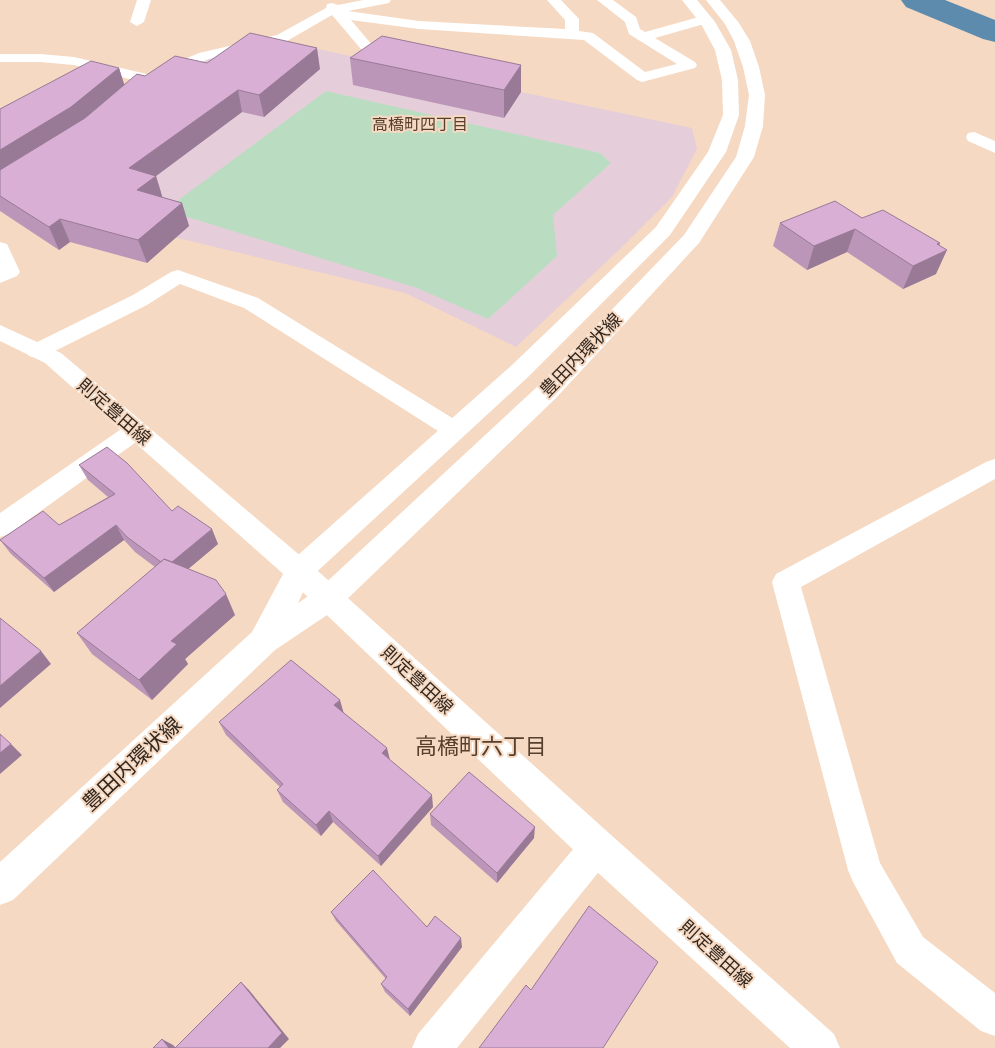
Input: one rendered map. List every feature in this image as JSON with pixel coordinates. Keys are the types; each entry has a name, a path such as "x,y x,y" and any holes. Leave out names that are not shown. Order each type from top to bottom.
{"street":[{"path":"137,22 144,0"},
{"path":"138,93 153,80 189,61 282,38 333,8 384,0"},
{"path":"554,0 572,19 572,34"},
{"path":"333,8 419,24 588,36 642,77 690,65 634,31 631,20 604,0"},
{"name":"豊田内環状線","path":"0,887 264,642 329,598 547,392 692,239 746,157 754,126 757,95 751,67 739,35 732,23 688,0"},
{"path":"333,8 371,52"},
{"path":"643,37 709,10"},
{"name":"豊田内環状線","path":"264,642 299,571 520,371 663,231 717,152 731,115 730,80 723,50 709,10"},
{"path":"0,58 40,58 74,61 153,80"},
{"path":"974,137 995,148"},
{"path":"0,248 10,272 0,277"},
{"path":"37,351 140,300 178,276 251,303 454,430"},
{"name":"則定豊田線","path":"0,332 53,358 135,431 299,571 597,847 820,1048"},
{"path":"0,528 135,431"},
{"path":"995,468 823,564 786,582 865,870 910,950 995,1017"},
{"path":"432,1048 597,847"}],"shaded area":[{"path":"275,40 692,128 697,149 672,197 516,347 405,293 62,210 150,93 218,52"}],"green space":[{"path":"326,91 600,153 611,163 553,215 557,256 488,319 417,288 165,210"}],"building":[{"path":"250,33 317,48 259,95 238,90 129,168 156,176 137,190 182,203 138,240 60,219 49,227 0,196 0,170 85,118 137,74 145,76 175,56 207,63"},
{"path":"382,36 521,65 504,90 350,58"},
{"path":"91,61 119,68 71,107 0,150 0,109"},
{"path":"835,201 862,218 883,210 940,243 937,244 947,250 913,266 855,229 814,246 780,223"},
{"path":"107,447 127,463 172,511 178,506 212,529 172,562 164,559 161,562 127,537 116,525 44,578 0,540 43,511 59,525 115,494 79,465"},
{"path":"164,559 216,580 226,594 171,641 177,644 139,680 77,633"},
{"path":"0,618 41,651 0,686"},
{"path":"291,660 340,700 334,705 387,748 382,753 432,795 378,856 329,811 316,825 277,790 283,784 219,722"},
{"path":"0,734 11,744 0,753"},
{"path":"469,772 535,827 497,873 430,814"},
{"path":"373,870 427,927 435,916 461,938 408,1009 381,984 387,977 331,912"},
{"path":"589,906 658,962 603,1048 479,1048 526,985 531,990"},
{"path":"241,982 282,1033 268,1048 175,1048"},
{"path":"162,1039 169,1048 153,1048"}],"waterway":[{"path":"917,0 995,32"}],"district":[{"name":"高橋町四丁目","path":"420,124"},
{"name":"高橋町六丁目","path":"481,746"}]}
